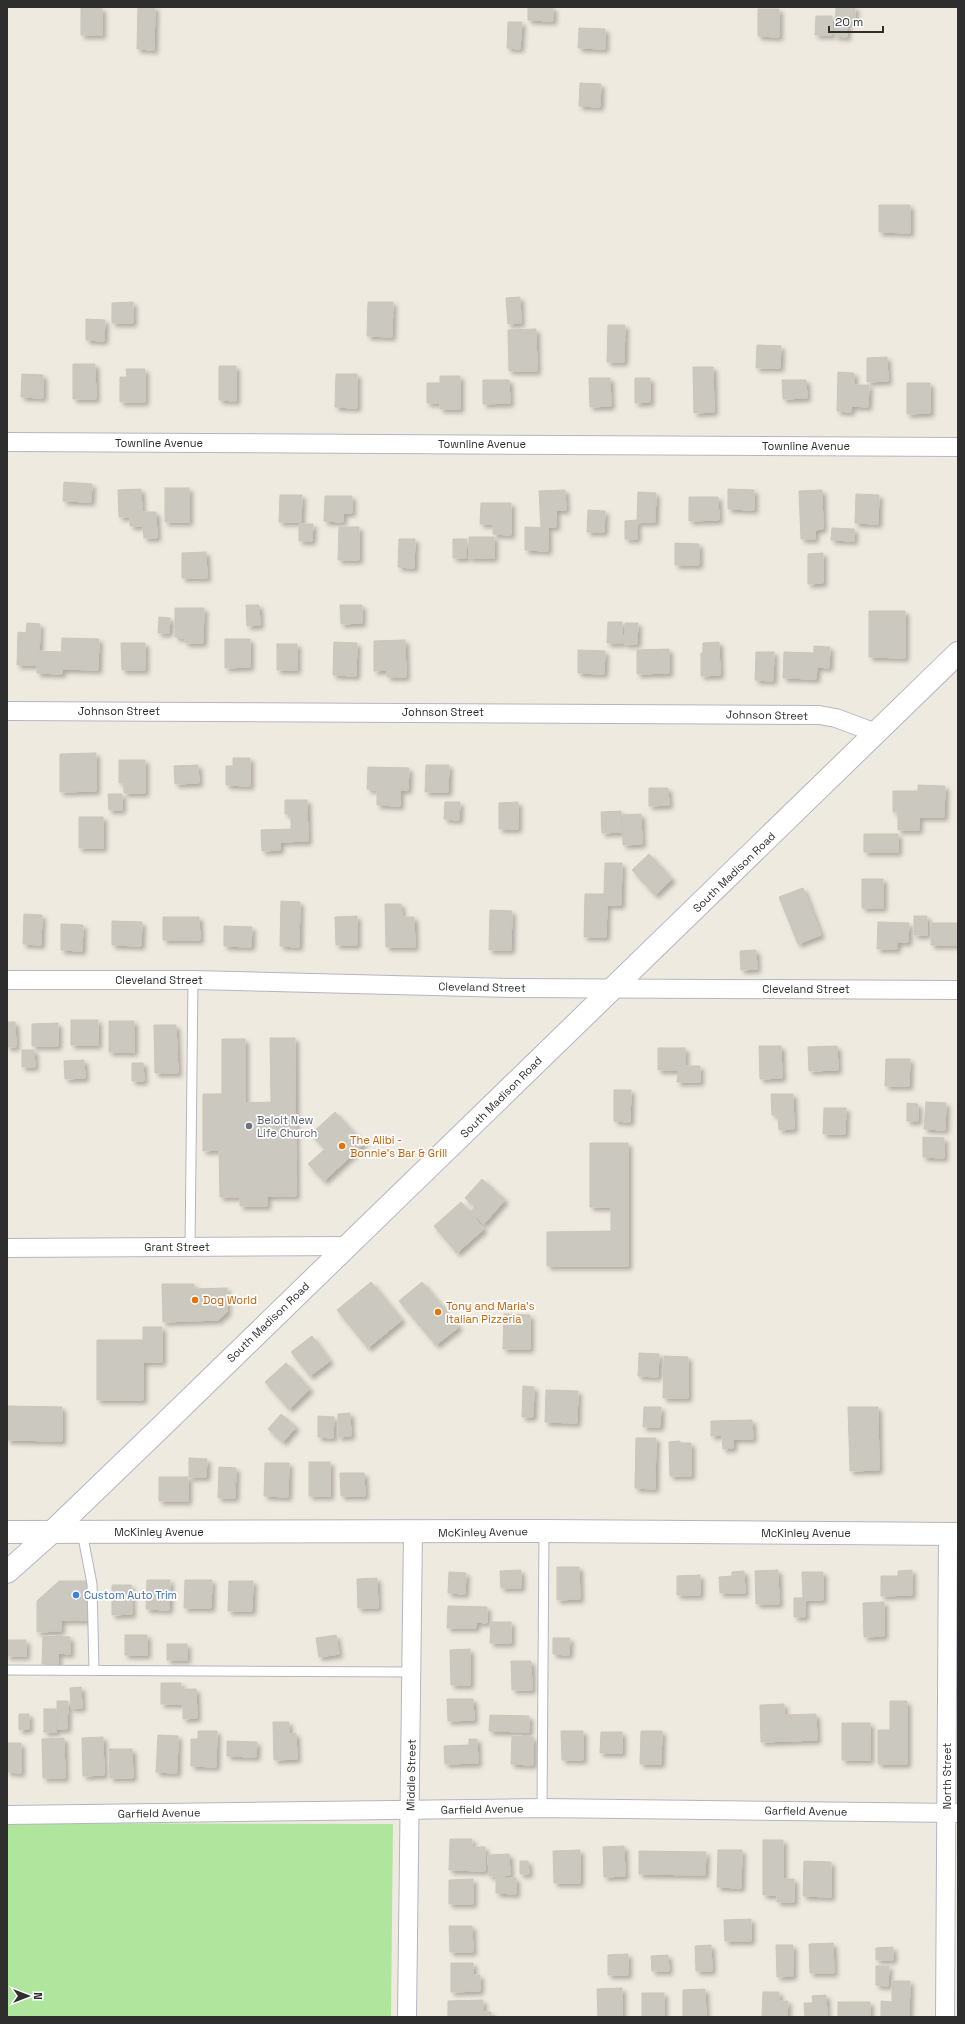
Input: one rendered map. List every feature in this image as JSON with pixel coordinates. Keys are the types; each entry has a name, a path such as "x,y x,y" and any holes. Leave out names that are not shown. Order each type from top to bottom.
{"main road":[{"name":"South Madison Road","path":"7,1572 52,1532 958,653"},
{"name":"McKinley Avenue","path":"7,1532 544,1531 953,1534"}],"street":[{"name":"Townline Avenue","path":"7,442 958,447"},
{"name":"Johnson Street","path":"7,711 813,715 836,718 876,733"},
{"name":"Cleveland Street","path":"7,980 193,980 513,988 958,990"},
{"name":"Grant Street","path":"7,1248 347,1246"},
{"name":"Middle Street","path":"407,2017 413,1532"},
{"name":"North Street","path":"945,2017 952,1813 953,1534"},
{"name":"Garfield Avenue","path":"7,1815 542,1808 952,1813"}],"lane":[{"path":"190,1247 193,980"},
{"path":"542,1808 544,1531"},
{"path":"82,1532 92,1584 94,1670"},
{"path":"7,1670 412,1672"}],"green space":[{"path":"7,1823 393,1824 391,2017 7,2017"}],"building":[{"path":"138,7 155,7 154,50 137,49"},
{"path":"528,7 553,7 553,21 528,20"},
{"path":"836,7 855,7 855,21 847,21 847,37 835,36"},
{"path":"81,8 102,8 102,35 81,35"},
{"path":"758,9 779,9 779,37 758,36"},
{"path":"816,16 832,16 832,35 815,35"},
{"path":"508,22 522,22 520,49 507,48"},
{"path":"579,28 605,29 605,49 578,48"},
{"path":"580,83 601,84 600,107 579,106"},
{"path":"879,205 910,205 910,233 879,232"},
{"path":"520,297 521,323 508,324 506,298"},
{"path":"133,302 133,323 112,323 112,303"},
{"path":"368,302 393,302 392,337 367,336"},
{"path":"86,319 105,320 104,341 86,340"},
{"path":"608,325 625,325 624,362 607,362"},
{"path":"536,329 537,371 509,371 508,330"},
{"path":"757,345 781,346 780,368 756,368"},
{"path":"887,357 888,381 867,382 867,358"},
{"path":"73,364 95,364 96,399 73,399"},
{"path":"219,366 236,366 236,401 219,400"},
{"path":"693,367 713,367 714,412 694,413"},
{"path":"126,369 145,369 145,402 120,402 120,377 127,377"},
{"path":"838,372 854,373 854,385 869,385 868,407 851,406 851,412 837,411"},
{"path":"22,374 43,375 43,398 21,397"},
{"path":"336,374 357,374 357,408 335,407"},
{"path":"440,376 460,376 460,409 440,409 440,403 427,403 427,383 440,383"},
{"path":"589,378 610,378 611,406 590,407"},
{"path":"635,378 650,378 650,402 635,403"},
{"path":"483,380 509,380 510,403 483,404"},
{"path":"782,380 806,380 807,398 783,399"},
{"path":"907,383 930,383 930,413 907,414"},
{"path":"64,482 92,484 91,502 63,501"},
{"path":"165,488 189,488 189,522 165,522"},
{"path":"141,489 142,512 156,512 157,538 144,538 143,526 130,526 130,517 119,517 118,490"},
{"path":"728,489 754,490 754,510 728,509"},
{"path":"565,490 566,510 556,510 556,527 541,527 539,491"},
{"path":"822,490 823,529 815,530 815,539 801,539 799,491"},
{"path":"638,492 656,493 655,522 637,522"},
{"path":"856,494 879,495 878,524 855,523"},
{"path":"280,495 302,495 301,522 279,522"},
{"path":"325,496 352,496 352,513 343,513 343,522 324,521"},
{"path":"689,497 718,497 719,520 689,521"},
{"path":"481,503 511,503 511,535 493,534 493,524 480,524"},
{"path":"588,510 605,511 604,532 587,532"},
{"path":"637,520 637,539 625,539 625,521"},
{"path":"299,524 313,524 312,541 299,541"},
{"path":"339,527 359,527 359,560 338,560"},
{"path":"525,527 548,528 548,551 525,550"},
{"path":"832,528 854,529 854,541 831,540"},
{"path":"469,537 494,537 494,558 469,558"},
{"path":"399,539 415,539 414,568 398,567"},
{"path":"453,539 467,539 466,558 453,558"},
{"path":"675,543 699,544 699,565 675,565"},
{"path":"206,552 207,578 182,578 182,553"},
{"path":"823,553 823,583 808,584 808,554"},
{"path":"246,605 259,605 260,625 247,626"},
{"path":"340,605 362,605 362,623 341,624"},
{"path":"175,608 204,608 203,643 185,643 185,638 175,637"},
{"path":"869,611 905,611 905,658 869,657"},
{"path":"159,617 170,618 169,633 158,633"},
{"path":"608,622 622,622 622,643 607,643"},
{"path":"27,623 40,624 39,665 17,665 18,632 26,633"},
{"path":"625,623 638,623 637,644 624,644"},
{"path":"62,638 99,639 98,670 61,669"},
{"path":"225,639 250,639 250,667 225,668"},
{"path":"405,640 406,677 387,677 387,670 374,671 374,641"},
{"path":"334,642 357,643 356,676 333,675"},
{"path":"719,642 720,675 701,676 701,653 703,653 703,643"},
{"path":"121,643 145,643 145,670 122,670"},
{"path":"277,644 297,644 297,670 277,670"},
{"path":"814,646 830,647 829,668 817,667 816,679 783,678 784,652 814,653"},
{"path":"669,649 669,673 637,674 637,650"},
{"path":"578,650 605,651 604,674 578,673"},
{"path":"37,651 62,652 62,674 37,673"},
{"path":"756,652 774,652 773,681 755,680"},
{"path":"96,753 96,791 60,792 60,754"},
{"path":"233,758 250,758 250,786 226,785 226,766 233,766"},
{"path":"119,760 145,760 145,793 124,793 124,783 119,783"},
{"path":"198,765 199,783 175,784 174,766"},
{"path":"426,765 449,765 448,792 425,792"},
{"path":"368,767 409,768 408,790 400,790 400,806 377,805 377,790 367,789"},
{"path":"918,785 945,786 944,817 919,817 919,830 898,830 898,812 893,812 893,791 918,791"},
{"path":"649,788 668,788 669,805 649,806"},
{"path":"108,794 122,794 122,810 109,810"},
{"path":"285,800 307,800 308,841 280,842 280,850 262,851 261,830 291,829 291,814 285,814"},
{"path":"445,802 460,802 459,820 444,819"},
{"path":"518,802 518,829 499,829 499,803"},
{"path":"621,811 622,832 602,833 601,812"},
{"path":"641,814 642,844 623,845 622,815"},
{"path":"79,817 103,817 103,848 79,848"},
{"path":"864,834 898,834 898,852 864,852"},
{"path":"649,854 672,879 655,895 632,870"},
{"path":"605,863 622,863 621,905 607,905 606,937 584,937 585,894 604,894"},
{"path":"862,879 883,879 883,908 862,908"},
{"path":"803,888 821,935 798,944 779,897"},
{"path":"281,901 300,902 299,947 280,946"},
{"path":"385,904 401,904 402,917 414,917 415,947 386,947"},
{"path":"490,910 512,911 511,950 489,950"},
{"path":"24,914 42,915 41,945 23,944"},
{"path":"357,916 357,945 336,945 335,917"},
{"path":"914,916 927,916 927,935 914,935"},
{"path":"163,917 199,917 200,940 163,940"},
{"path":"112,921 142,922 141,946 112,945"},
{"path":"878,922 909,923 908,942 897,942 897,949 877,949"},
{"path":"931,923 958,923 958,945 931,945"},
{"path":"61,924 83,925 82,951 61,950"},
{"path":"224,926 252,927 251,947 224,946"},
{"path":"756,950 757,969 741,970 740,951"},
{"path":"71,1020 98,1020 98,1045 71,1045"},
{"path":"109,1021 134,1021 134,1052 109,1052"},
{"path":"7,1022 15,1022 16,1047 7,1047"},
{"path":"58,1023 58,1046 32,1046 32,1024"},
{"path":"154,1025 176,1025 178,1073 155,1073"},
{"name":"Beloit New Life Church","path":"270,1038 295,1038 296,1196 267,1196 267,1206 240,1206 240,1197 220,1197 219,1150 203,1151 203,1094 222,1094 222,1039 245,1039 245,1103 271,1102"},
{"path":"759,1046 781,1046 782,1078 760,1079"},
{"path":"837,1046 838,1070 809,1071 808,1047"},
{"path":"658,1048 685,1048 685,1066 700,1066 700,1082 677,1082 678,1070 658,1070"},
{"path":"22,1050 34,1050 35,1067 22,1067"},
{"path":"886,1059 910,1059 909,1086 885,1086"},
{"path":"84,1060 85,1078 65,1079 64,1061"},
{"path":"132,1063 143,1063 144,1081 132,1081"},
{"path":"614,1090 631,1090 630,1122 614,1121"},
{"path":"771,1094 793,1094 794,1129 779,1130 778,1115 772,1115"},
{"path":"926,1102 946,1103 945,1130 924,1129"},
{"path":"907,1103 918,1104 918,1121 907,1121"},
{"path":"824,1108 846,1108 845,1134 823,1134"},
{"name":"The Alibi - Bonnie's Bar & Grill","path":"335,1112 364,1144 324,1181 308,1164 325,1149 311,1134"},
{"path":"923,1137 944,1138 944,1158 923,1157"},
{"path":"590,1143 628,1143 628,1266 547,1266 547,1232 611,1231 611,1207 590,1207"},
{"path":"482,1179 505,1200 484,1224 470,1212 475,1207 465,1198"},
{"path":"461,1202 484,1229 457,1253 434,1226"},
{"path":"371,1282 402,1320 368,1348 337,1310"},
{"path":"422,1282 459,1327 436,1345 399,1301"},
{"name":"Dog World","path":"162,1284 194,1284 194,1289 227,1288 227,1312 218,1320 163,1322"},
{"path":"504,1314 530,1315 530,1349 503,1349"},
{"path":"143,1327 162,1327 162,1362 143,1362 143,1400 97,1400 97,1340 143,1340"},
{"path":"312,1336 330,1361 310,1376 291,1352"},
{"path":"639,1353 659,1354 658,1377 638,1376"},
{"path":"664,1356 688,1357 688,1398 663,1398"},
{"path":"286,1363 310,1389 289,1409 265,1382"},
{"path":"523,1386 534,1387 533,1417 522,1417"},
{"path":"546,1390 578,1391 577,1423 545,1422"},
{"path":"7,1406 62,1407 62,1441 7,1440"},
{"path":"644,1407 661,1407 660,1427 643,1427"},
{"path":"848,1407 878,1407 879,1470 850,1471"},
{"path":"350,1413 351,1436 338,1437 338,1414"},
{"path":"281,1414 296,1427 283,1442 268,1429"},
{"path":"318,1416 334,1417 333,1438 318,1437"},
{"path":"752,1420 753,1439 733,1439 733,1448 723,1449 722,1435 711,1436 711,1421"},
{"path":"636,1438 656,1438 655,1489 635,1488"},
{"path":"680,1441 680,1443 691,1443 691,1476 670,1476 669,1442"},
{"path":"189,1458 207,1459 206,1477 189,1477"},
{"path":"309,1462 330,1462 330,1496 309,1496"},
{"path":"265,1463 289,1463 288,1497 264,1496"},
{"path":"219,1467 236,1468 235,1498 218,1498"},
{"path":"340,1473 364,1473 365,1496 341,1496"},
{"path":"159,1477 188,1477 188,1501 159,1501"},
{"path":"557,1567 579,1567 580,1599 557,1600"},
{"path":"521,1570 521,1588 501,1588 500,1571"},
{"path":"778,1570 779,1604 756,1604 755,1571"},
{"path":"912,1570 912,1595 881,1596 881,1576 898,1576 898,1571"},
{"path":"744,1571 745,1593 720,1593 719,1577 732,1576 732,1572"},
{"path":"449,1572 466,1573 465,1594 448,1593"},
{"path":"802,1572 823,1572 823,1600 805,1600 805,1617 794,1617 794,1598 803,1598"},
{"path":"700,1575 700,1595 677,1595 677,1576"},
{"path":"377,1578 378,1608 358,1608 357,1579"},
{"path":"147,1580 170,1580 169,1610 146,1609"},
{"path":"185,1580 212,1580 211,1608 184,1608"},
{"path":"59,1581 87,1581 88,1620 61,1620 61,1631 37,1632 37,1601"},
{"path":"229,1581 253,1581 252,1611 228,1611"},
{"path":"112,1585 131,1585 132,1614 112,1615"},
{"path":"884,1602 884,1636 864,1637 863,1603"},
{"path":"448,1606 487,1607 487,1623 476,1622 476,1628 447,1628"},
{"path":"491,1622 511,1622 511,1643 490,1643"},
{"path":"125,1635 147,1635 147,1655 125,1655"},
{"path":"336,1635 339,1654 319,1657 316,1638"},
{"path":"43,1636 70,1637 70,1654 58,1653 58,1664 42,1664"},
{"path":"553,1638 570,1638 569,1655 553,1654"},
{"path":"7,1640 26,1640 26,1656 7,1656"},
{"path":"167,1644 187,1644 187,1660 167,1660"},
{"path":"470,1649 470,1685 451,1685 450,1650"},
{"path":"511,1661 531,1661 532,1690 512,1690"},
{"path":"161,1683 181,1683 181,1704 161,1704"},
{"path":"81,1687 82,1708 71,1708 70,1688"},
{"path":"183,1689 196,1689 197,1718 183,1719"},
{"path":"447,1699 473,1699 474,1720 448,1721"},
{"path":"57,1701 68,1701 67,1729 57,1729"},
{"path":"890,1701 907,1701 907,1764 878,1764 878,1730 890,1730"},
{"path":"784,1704 784,1715 816,1714 817,1740 761,1742 760,1705"},
{"path":"44,1709 56,1709 56,1732 44,1732"},
{"path":"19,1714 29,1714 29,1729 19,1730"},
{"path":"490,1715 529,1716 529,1732 489,1731"},
{"path":"273,1722 289,1722 289,1734 296,1733 297,1759 274,1760"},
{"path":"842,1723 870,1723 870,1760 842,1760"},
{"path":"198,1731 217,1731 216,1767 191,1766 191,1739 198,1739"},
{"path":"561,1731 583,1731 583,1760 562,1760"},
{"path":"641,1731 662,1731 661,1764 640,1764"},
{"path":"601,1732 622,1732 622,1753 600,1753"},
{"path":"158,1735 178,1736 177,1773 156,1772"},
{"path":"512,1736 533,1737 533,1765 511,1764"},
{"path":"103,1737 104,1775 83,1776 82,1738"},
{"path":"64,1738 65,1778 43,1778 42,1739"},
{"path":"469,1739 477,1739 478,1763 445,1764 444,1746 469,1745"},
{"path":"227,1741 257,1742 256,1757 227,1756"},
{"path":"7,1743 21,1743 21,1773 7,1772"},
{"path":"109,1749 132,1749 133,1778 110,1778"},
{"path":"450,1839 472,1839 472,1847 485,1847 485,1871 449,1870"},
{"path":"763,1840 783,1840 783,1879 794,1879 794,1902 777,1902 777,1895 763,1895"},
{"path":"624,1846 625,1876 604,1877 603,1847"},
{"path":"580,1850 580,1883 554,1883 553,1851"},
{"path":"718,1850 742,1850 741,1888 717,1887"},
{"path":"639,1851 706,1852 705,1875 639,1874"},
{"path":"509,1854 510,1875 489,1876 488,1855"},
{"path":"520,1861 528,1861 529,1874 520,1874"},
{"path":"804,1861 831,1862 831,1897 803,1896"},
{"path":"496,1877 516,1878 516,1894 496,1893"},
{"path":"473,1879 473,1904 449,1904 449,1880"},
{"path":"751,1919 751,1941 725,1941 724,1920"},
{"path":"449,1926 472,1926 473,1952 450,1952"},
{"path":"833,1943 834,1973 810,1973 809,1944"},
{"path":"711,1945 712,1971 696,1971 695,1946"},
{"path":"776,1945 793,1945 793,1976 777,1977"},
{"path":"893,1947 893,1960 876,1960 876,1948"},
{"path":"628,1954 628,1975 608,1975 608,1955"},
{"path":"668,1955 669,1971 652,1971 651,1956"},
{"path":"451,1963 473,1963 473,1975 480,1975 480,1991 451,1992"},
{"path":"876,1966 889,1966 888,1986 876,1985"},
{"path":"892,1981 910,1981 909,2017 881,2017 881,2001 892,2002"},
{"path":"622,1988 622,2017 598,2017 597,1989"},
{"path":"705,1989 706,2017 683,2017 683,1990"},
{"path":"763,1992 779,1992 779,2001 788,2001 787,2017 762,2017"},
{"path":"642,1993 664,1993 664,2017 642,2017"},
{"path":"826,1995 827,2017 805,2017 804,2003 813,2003 812,1996"},
{"path":"483,2000 483,2012 491,2012 491,2017 448,2017 448,2001"},
{"path":"838,2002 870,2002 870,2017 838,2017"}],"place":[{"name":"Beloit New Life Church","path":"249,1126"},
{"name":"The Alibi - Bonnie's Bar & Grill","path":"342,1146"},
{"name":"Dog World","path":"195,1300"},
{"name":"Tony and Maria's Italian Pizzeria","path":"438,1312"},
{"name":"Custom Auto Trim","path":"76,1595"}]}
